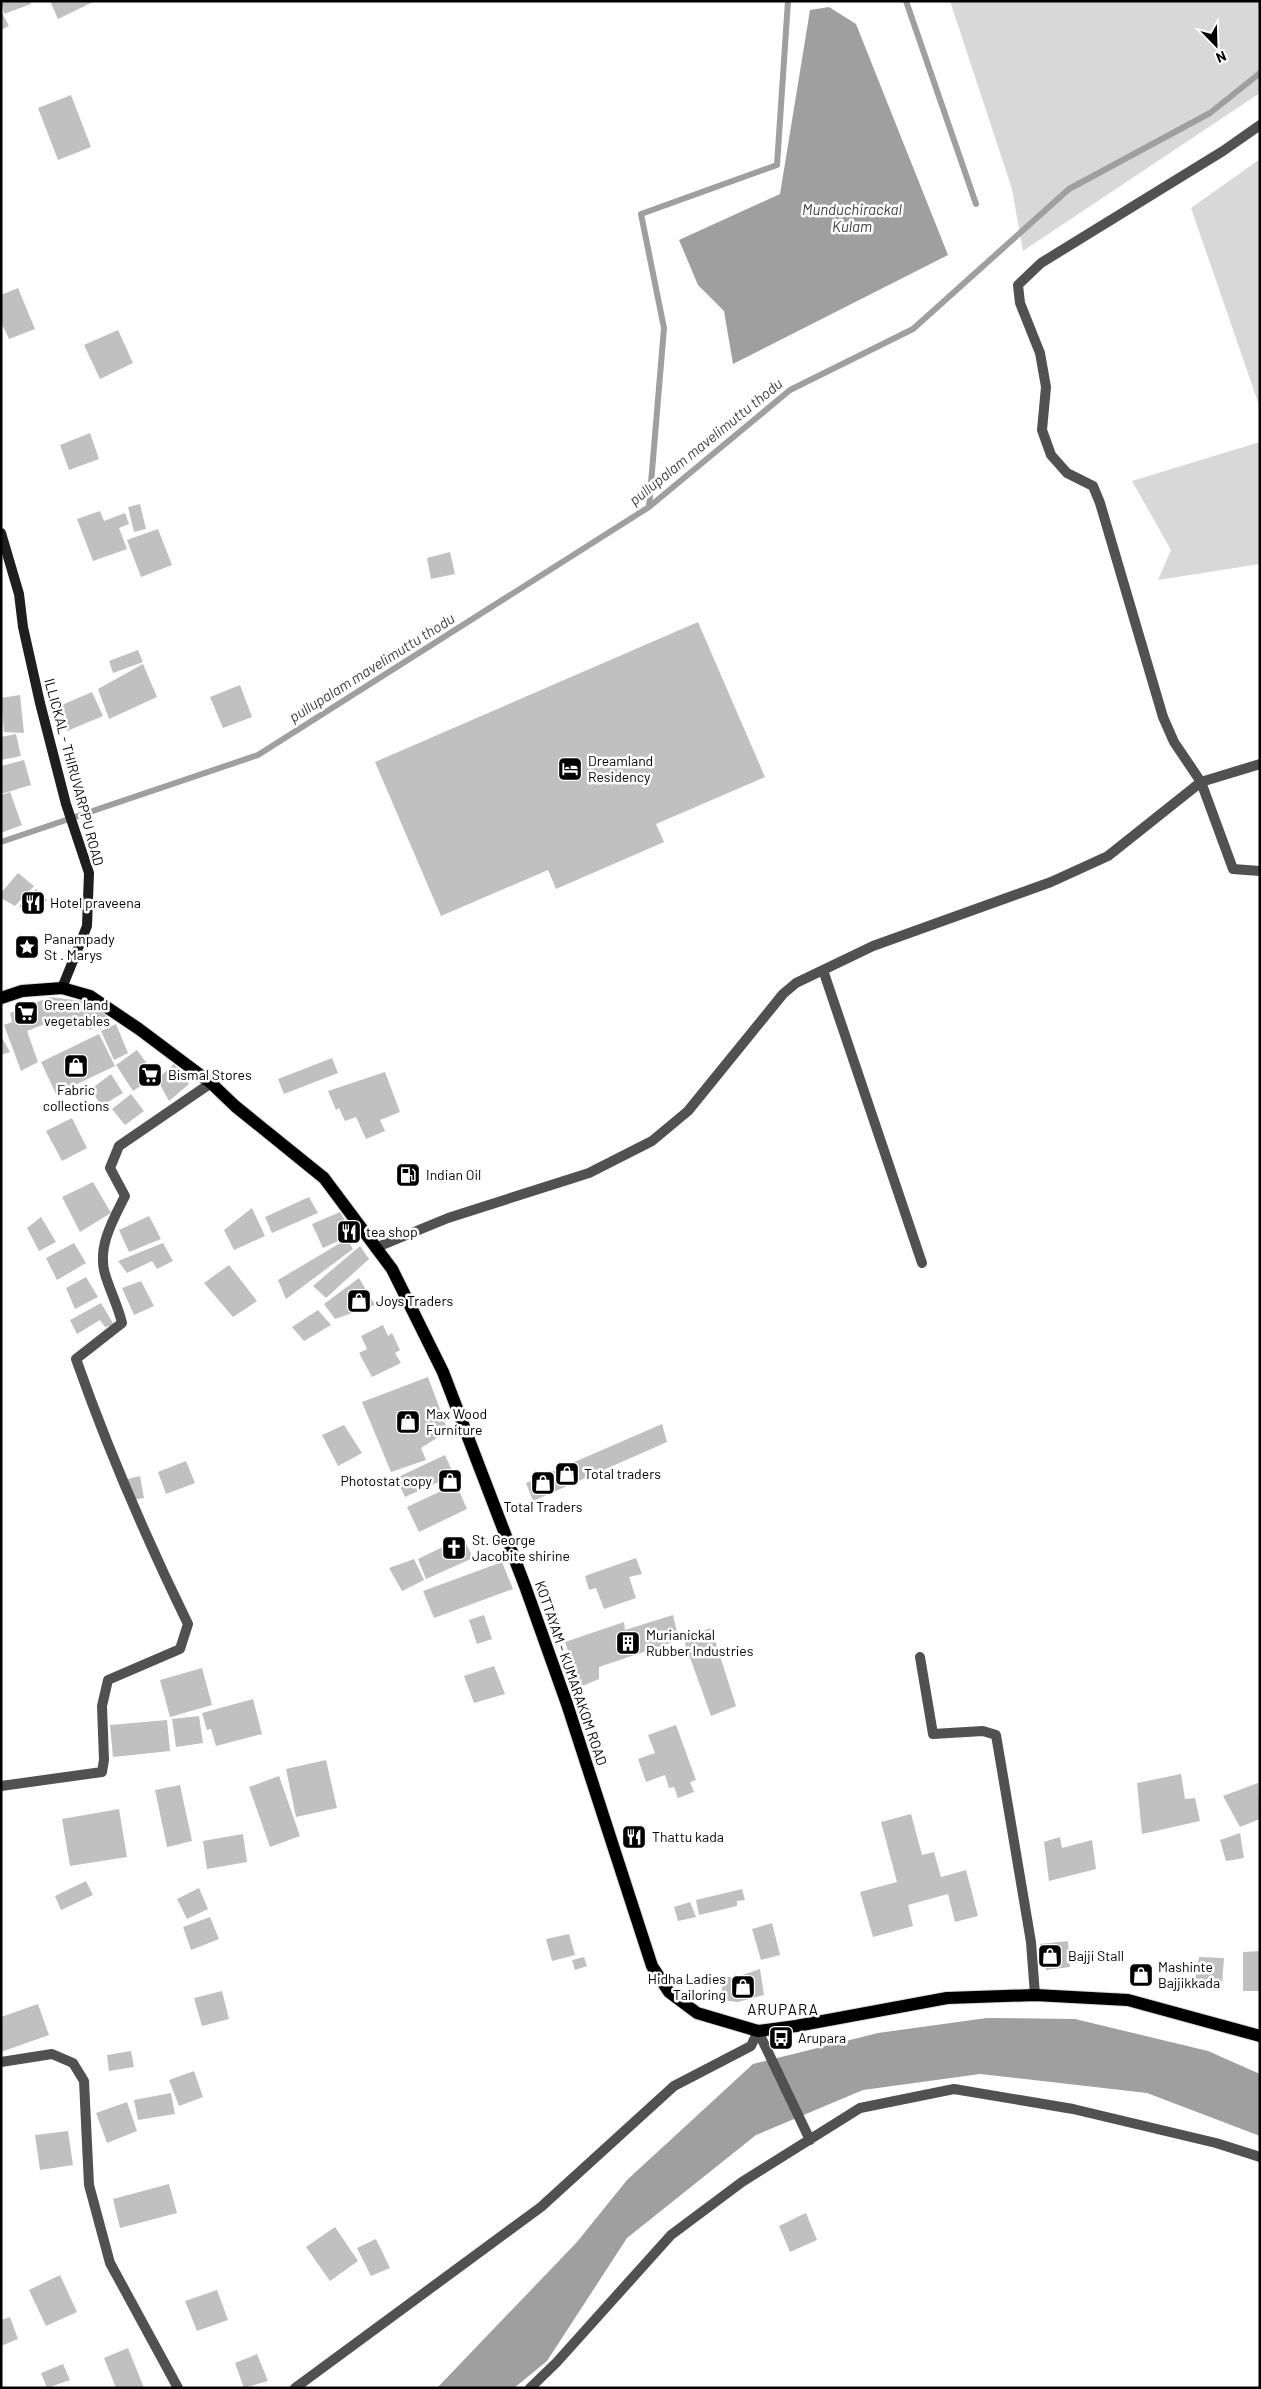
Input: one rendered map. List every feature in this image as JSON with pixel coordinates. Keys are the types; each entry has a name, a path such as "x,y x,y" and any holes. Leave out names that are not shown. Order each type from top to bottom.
{"main road":[{"name":"ILLICKAL - THIRUVARPPU ROAD","path":"1,534 19,594 23,627 40,703 66,804 89,873 86,926 62,988"},
{"name":"KOTTAYAM - KUMARAKOM ROAD","path":"1,998 22,991 62,988 90,996 139,1029 211,1083 235,1106 324,1178 392,1269 443,1372 567,1704 652,1966 669,1992 697,2013 760,2037 796,2026 948,1998 1035,1995 1128,2000 1260,2036"}],"street":[{"path":"1260,125 1214,156 1041,262 1018,285 1020,303 1040,353 1046,387 1042,430 1051,455 1067,473 1093,486 1100,503 1163,717 1174,742 1201,782 1233,869 1260,871"},
{"path":"375,1248 448,1218 589,1173 652,1142 688,1111 783,994 796,983 873,946 1050,882 1108,856 1201,782 1260,764"},
{"path":"823,970 922,1263"},
{"path":"1,1786 102,1772 104,1760 102,1706 108,1680 180,1649 188,1624 161,1569 104,1438 76,1359 122,1323 104,1273 104,1244 112,1220 125,1196 110,1168 119,1146 211,1083"},
{"path":"920,1657 933,1734 984,1731 996,1735 1031,1942 1035,1995"},
{"path":"295,2388 541,2207 674,2086 751,2046 760,2037 810,2140"},
{"path":"1,2062 52,2054 73,2063 84,2081 89,2185 110,2263 178,2388"},
{"path":"530,2388 556,2363 671,2235 742,2182 860,2108 954,2089 1073,2109 1216,2143 1260,2157"}],"shaded area":[{"path":"950,1 1260,1 1260,93 1023,251 1012,189"},
{"path":"1260,159 1260,408 1191,208"},
{"path":"1260,442 1260,564 1158,580 1171,550 1132,481"}],"water":[{"name":"Munduchirackal Kulam","path":"829,7 856,24 948,255 733,364 724,311 698,285 679,240 780,194 810,10"},
{"path":"987,2018 1075,2019 1208,2051 1260,2074 1260,2136 1147,2093 980,2074 863,2090 756,2135 627,2238 547,2361 514,2388 437,2388 577,2242 627,2180 753,2064 878,2033"}],"building":[{"path":"1,1 30,1 31,4 4,14"},
{"path":"50,1 95,1 58,19"},
{"path":"1,11 9,26 1,30"},
{"path":"71,95 91,147 58,160 38,108"},
{"path":"18,288 35,329 9,339 1,322 1,295"},
{"path":"118,330 133,363 100,379 84,345"},
{"path":"90,433 99,459 69,470 60,445"},
{"path":"140,504 146,529 134,532 128,507"},
{"path":"100,511 104,521 125,513 129,524 119,528 127,549 93,561 77,519"},
{"path":"158,529 172,565 141,577 127,540"},
{"path":"450,552 455,574 431,579 427,558"},
{"name":"Dreamland Residency","path":"698,622 765,777 656,824 664,842 556,889 548,870 441,916 375,762"},
{"path":"138,650 143,662 113,673 109,661"},
{"path":"143,664 157,697 109,719 98,689"},
{"path":"240,685 252,717 223,728 210,697"},
{"path":"92,692 103,716 67,731 57,707"},
{"path":"20,695 24,733 4,732 1,698"},
{"path":"16,734 21,756 1,760 1,737"},
{"path":"24,760 31,785 1,794 1,766"},
{"path":"10,792 22,825 1,833 1,795"},
{"path":"18,873 34,886 15,906 1,898 1,893"},
{"name":"Hotel praveena","path":"36,889 47,900 31,915 19,906"},
{"path":"50,997 90,1002 108,1017 90,1030 82,1022 59,1020 60,1018 27,1031 38,1062 21,1071 4,1025 12,1022 10,1013"},
{"path":"116,1024 128,1053 114,1060 101,1031"},
{"path":"99,1034 115,1066 56,1094 41,1062"},
{"path":"1,1036 10,1052 1,1055"},
{"path":"137,1050 156,1076 133,1091 116,1065"},
{"path":"332,1058 338,1073 284,1094 278,1079"},
{"path":"174,1064 189,1084 169,1101 157,1079"},
{"path":"385,1072 400,1112 380,1120 385,1131 366,1139 356,1117 345,1121 339,1108 336,1110 328,1091"},
{"path":"111,1074 123,1093 101,1106 91,1089"},
{"path":"131,1094 144,1111 125,1125 112,1109"},
{"path":"72,1118 87,1148 62,1161 46,1131"},
{"path":"93,1182 111,1213 80,1232 62,1197"},
{"path":"309,1197 318,1213 272,1233 265,1217"},
{"path":"252,1208 265,1236 234,1250 224,1230"},
{"path":"340,1212 353,1234 323,1248 312,1224"},
{"path":"149,1216 161,1239 129,1252 119,1230"},
{"path":"41,1217 56,1242 39,1251 27,1228"},
{"path":"347,1239 353,1249 286,1299 278,1280"},
{"path":"74,1243 86,1263 57,1280 46,1258"},
{"path":"163,1243 173,1261 157,1269 152,1261 127,1273 118,1261"},
{"path":"360,1246 369,1259 326,1298 313,1286"},
{"path":"229,1265 257,1301 233,1317 204,1283"},
{"path":"86,1277 98,1297 75,1309 66,1288"},
{"path":"359,1278 375,1305 335,1319 324,1304"},
{"path":"141,1281 154,1306 134,1315 122,1288"},
{"path":"101,1303 114,1325 105,1327 100,1320 77,1334 70,1320"},
{"path":"318,1310 331,1325 304,1341 292,1327"},
{"path":"383,1325 388,1336 392,1333 400,1350 395,1353 401,1363 372,1377 359,1353 367,1349 361,1336"},
{"path":"428,1377 448,1431 421,1448 426,1460 391,1472 362,1402"},
{"path":"662,1424 667,1442 533,1501 526,1483"},
{"path":"344,1425 362,1453 338,1466 322,1435"},
{"path":"445,1455 454,1475 405,1497 396,1478"},
{"path":"186,1461 195,1483 166,1494 158,1472"},
{"path":"140,1476 144,1498 126,1501 123,1480"},
{"path":"456,1484 467,1509 419,1532 407,1507"},
{"name":"St. George Jacobite shirine","path":"463,1537 473,1558 426,1579 418,1559"},
{"path":"636,1558 642,1574 629,1577 636,1598 604,1609 596,1588 589,1590 585,1576"},
{"path":"414,1559 424,1580 402,1591 389,1568"},
{"path":"502,1562 513,1589 434,1618 423,1591"},
{"path":"484,1615 492,1639 477,1644 469,1620"},
{"name":"Murianickal Rubber Industries","path":"673,1615 679,1640 599,1667 599,1679 580,1687 565,1642 624,1622 625,1630"},
{"name":"Murianickal Rubber Industries","path":"711,1628 736,1706 711,1716 683,1638"},
{"path":"494,1666 505,1694 474,1703 464,1676"},
{"path":"202,1668 212,1705 170,1717 160,1680"},
{"path":"253,1699 262,1734 216,1746 211,1729 207,1730 202,1713"},
{"path":"199,1716 203,1743 176,1747 172,1719"},
{"path":"167,1720 170,1751 113,1757 110,1725"},
{"path":"676,1725 696,1780 690,1782 694,1792 678,1798 674,1787 669,1788 665,1775 646,1782 638,1759 655,1753 648,1735"},
{"path":"326,1760 337,1808 296,1817 286,1769"},
{"path":"1181,1774 1185,1799 1195,1798 1200,1821 1142,1834 1137,1783"},
{"path":"279,1776 300,1836 270,1847 249,1787"},
{"path":"1258,1783 1260,1819 1240,1827 1223,1796"},
{"path":"180,1785 192,1841 167,1847 155,1790"},
{"path":"119,1809 127,1857 70,1866 62,1819"},
{"path":"911,1814 922,1855 934,1852 941,1877 966,1870 978,1916 955,1922 948,1894 908,1905 913,1926 873,1937 860,1892 897,1882 881,1822"},
{"path":"1240,1833 1244,1858 1226,1861 1220,1840"},
{"path":"243,1834 247,1862 207,1869 203,1841"},
{"path":"1060,1837 1062,1848 1092,1840 1096,1869 1049,1881 1044,1842"},
{"path":"86,1881 93,1895 61,1910 55,1896"},
{"path":"199,1888 208,1909 187,1919 177,1899"},
{"path":"742,1889 745,1900 737,1901 737,1906 699,1915 696,1900"},
{"path":"690,1902 696,1917 678,1921 674,1907"},
{"path":"210,1917 219,1939 191,1950 183,1927"},
{"path":"772,1923 780,1955 761,1960 752,1929"},
{"path":"569,1934 575,1955 552,1961 546,1939"},
{"path":"1068,1941 1070,1967 1046,1970 1040,1944"},
{"path":"1260,1951 1260,1991 1243,1991 1243,1952"},
{"path":"584,1957 587,1966 575,1970 572,1960"},
{"path":"1199,1957 1224,1958 1222,1983 1195,1981"},
{"name":"Mashinte Bajjikkada","path":"1145,1966 1149,1983 1137,1984 1135,1967"},
{"path":"760,1969 764,1995 738,2002 720,2000 724,1976 733,1978"},
{"path":"222,1991 229,2019 202,2026 194,1998"},
{"path":"38,2004 49,2035 1,2052 1,2017"},
{"path":"784,2034 785,2041 776,2042 775,2035"},
{"path":"131,2051 134,2067 109,2071 107,2055"},
{"path":"194,2071 203,2097 179,2106 169,2080"},
{"path":"171,2093 175,2114 138,2120 134,2100"},
{"path":"127,2102 137,2131 107,2143 96,2113"},
{"path":"68,2131 73,2165 40,2170 35,2135"},
{"path":"169,2184 177,2213 120,2228 113,2199"},
{"path":"806,2213 817,2240 790,2252 779,2226"},
{"path":"335,2227 358,2261 330,2281 306,2247"},
{"path":"376,2239 390,2268 371,2276 357,2248"},
{"path":"60,2275 77,2312 46,2326 29,2290"},
{"path":"217,2290 228,2320 197,2331 185,2301"},
{"path":"10,2317 18,2339 1,2346 1,2320"},
{"path":"128,2348 144,2388 116,2388 104,2358"},
{"path":"257,2354 268,2381 244,2388 235,2363"},
{"path":"63,2364 70,2380 47,2388 41,2373"}],"waterway":[{"path":"649,507 664,328 641,214 777,165 788,1"},
{"path":"906,1 976,204"},
{"name":"pullupalam mavelimuttu thodu","path":"1,842 258,755 649,507 790,390 913,329 1069,189 1210,113 1260,73"}],"place":[{"name":"Dreamland Residency","path":"570,769"},
{"name":"Hotel praveena","path":"33,903"},
{"name":"Panampady St . Marys","path":"27,947"},
{"name":"Green land vegetables","path":"26,1013"},
{"name":"Fabric collections","path":"76,1066"},
{"name":"Bismal Stores","path":"150,1075"},
{"name":"Indian Oil","path":"408,1175"},
{"name":"tea shop","path":"349,1232"},
{"name":"Joys Traders","path":"359,1301"},
{"name":"Max Wood Furniture","path":"408,1422"},
{"name":"Total traders","path":"567,1474"},
{"name":"Photostat copy","path":"450,1481"},
{"name":"Total Traders","path":"543,1483"},
{"name":"St. George Jacobite shirine","path":"454,1548"},
{"name":"Murianickal Rubber Industries","path":"628,1643"},
{"name":"Thattu kada","path":"634,1837"},
{"name":"Bajji Stall","path":"1050,1956"},
{"name":"Mashinte Bajjikkada","path":"1141,1975"},
{"name":"Hidha Ladies Tailoring","path":"743,1987"},
{"name":"Arupara","path":"781,2038"}],"district":[{"name":"ARUPARA","path":"783,2010"}]}
